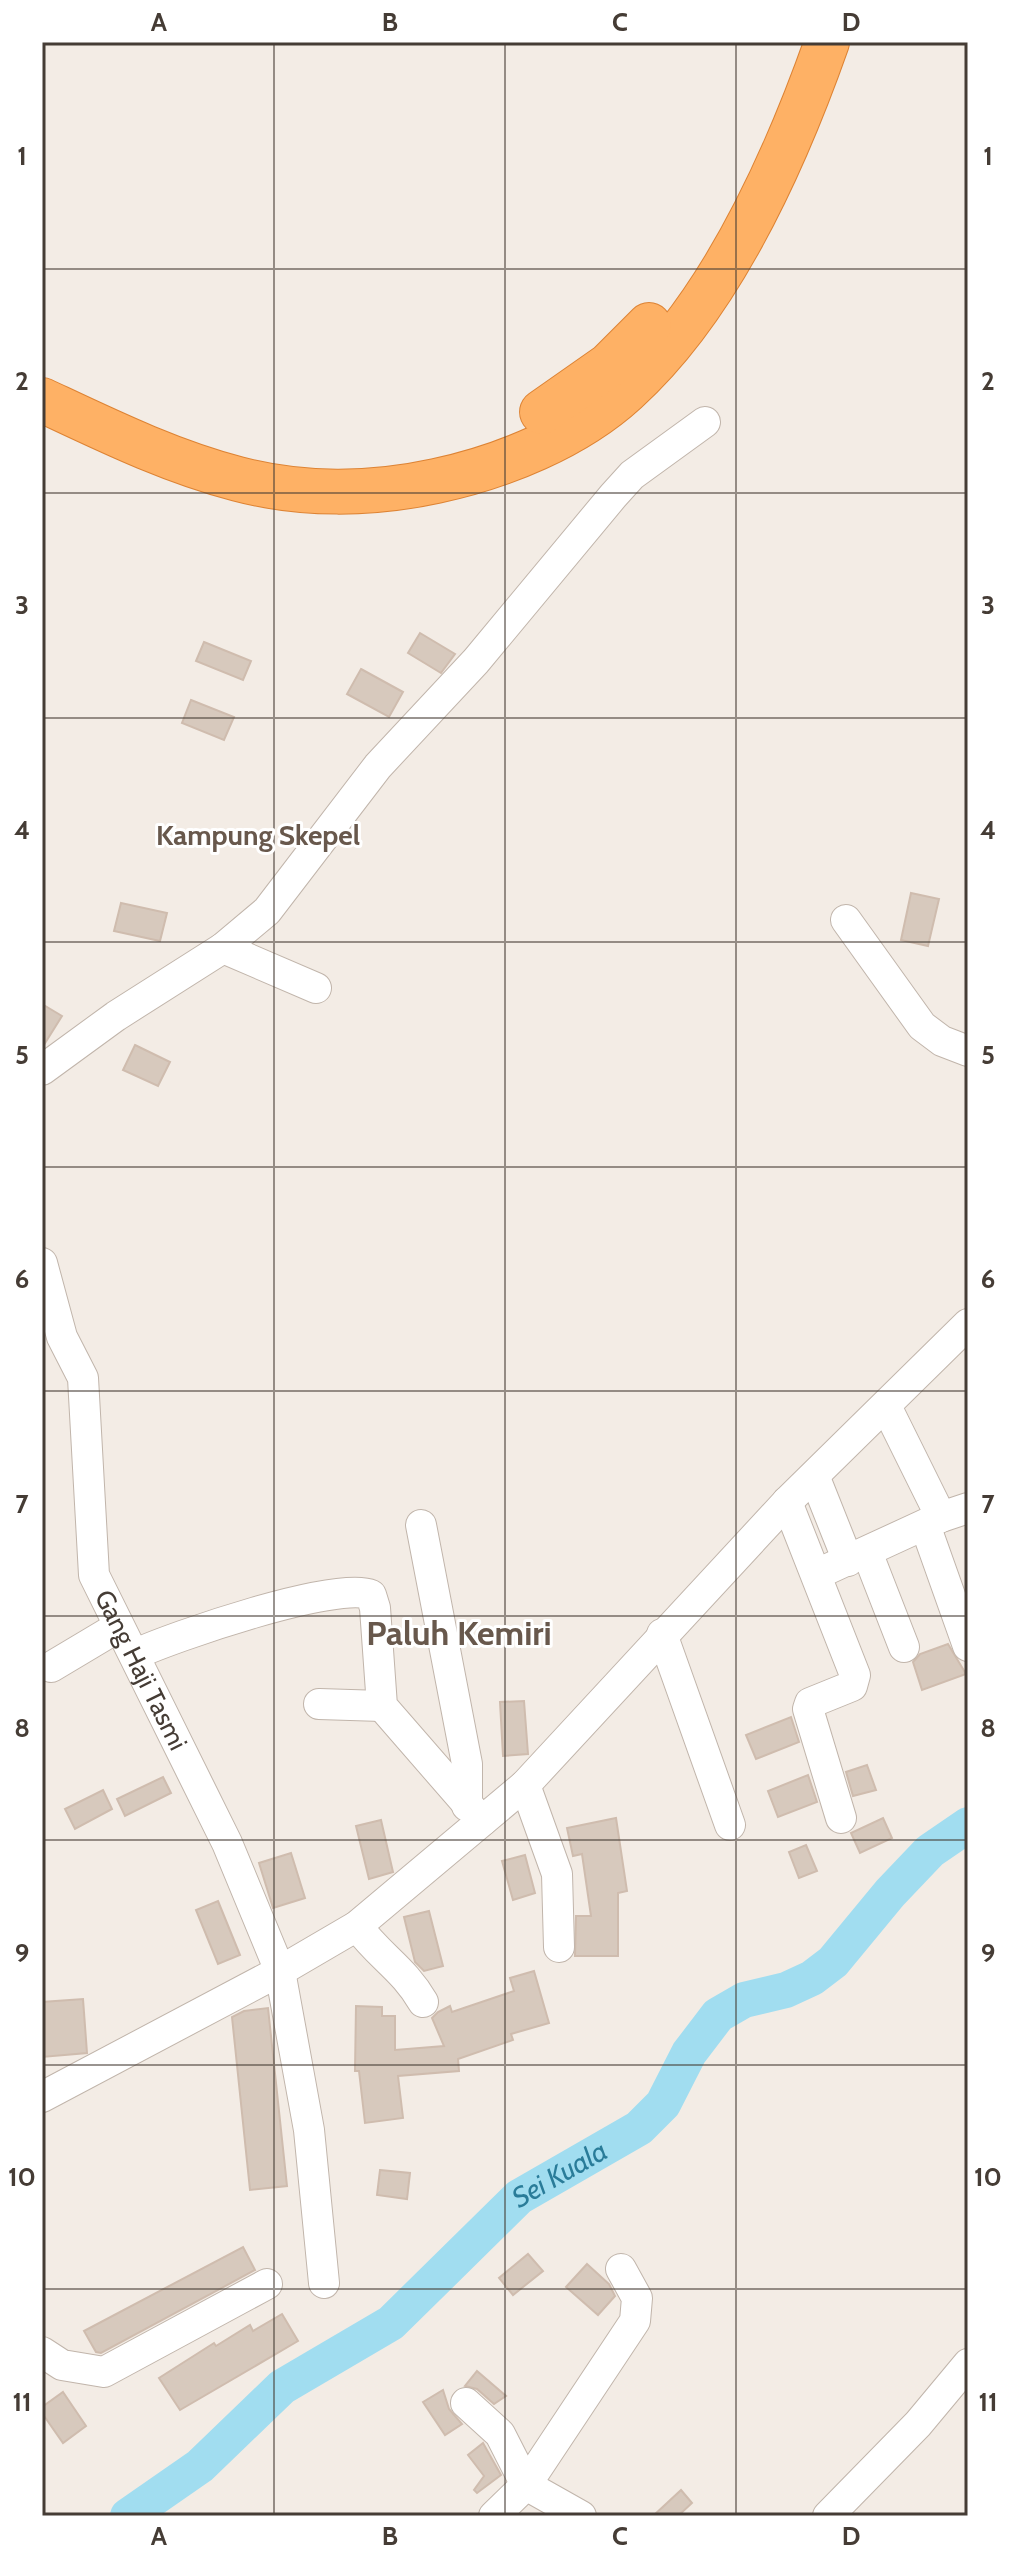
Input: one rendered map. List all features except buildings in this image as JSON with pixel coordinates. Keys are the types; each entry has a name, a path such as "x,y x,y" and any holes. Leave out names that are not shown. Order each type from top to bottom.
{"highway":[{"path":"42,373 168,431 243,455 298,464 401,461 466,447 505,432 558,403 609,365 669,305 711,246 748,174 786,87 799,42"},
{"path":"42,400 162,455 240,480 294,489 350,492 402,489 505,461 572,428 624,393 700,304 747,225 810,89 827,42"}],"street":[{"path":"42,1070 116,1016 223,948 267,911 378,766 476,661 613,496 632,475 705,422"},
{"path":"846,920 922,1026 942,1041 968,1051"},
{"path":"223,948 316,988"},
{"name":"Gang Haji Tasmi","path":"42,1263 62,1337 83,1378 94,1575 118,1627 136,1654 227,1843 280,1971 309,2130 324,2283"},
{"path":"42,2097 280,1971 357,1926 474,1814 525,1785 787,1502 815,1478 968,1324"},
{"path":"886,1406 944,1517 968,1646"},
{"path":"815,1478 848,1561 904,1647"},
{"path":"787,1502 855,1675 852,1686 810,1703 808,1709 841,1818"},
{"path":"848,1561 944,1517"},
{"path":"421,1525 465,1750 474,1814"},
{"path":"136,1654 176,1635 278,1607 363,1592 371,1595 375,1608 382,1706 474,1814"},
{"path":"51,1667 118,1627"},
{"path":"662,1634 730,1825"},
{"path":"319,1704 382,1706"},
{"path":"525,1785 569,1874 559,1947"},
{"path":"357,1926 377,1953 408,1976 423,2002"},
{"path":"494,2516 526,2485 635,2321 637,2298 621,2269"},
{"path":"42,2352 62,2365 104,2372 267,2284"},
{"path":"828,2516 918,2424 968,2364"},
{"path":"466,2403 500,2434 526,2485 581,2516"}],"waterway":[{"name":"Sei Kuala","path":"128,2516 200,2466 282,2387 391,2323 519,2197 639,2128 663,2104 689,2053 718,2015 744,2000 786,1990 812,1978 833,1962 890,1893 930,1851 968,1825"}],"district":[{"name":"Kampung Skepel","path":"258,835"},
{"name":"Paluh Kemiri","path":"459,1633"}]}
